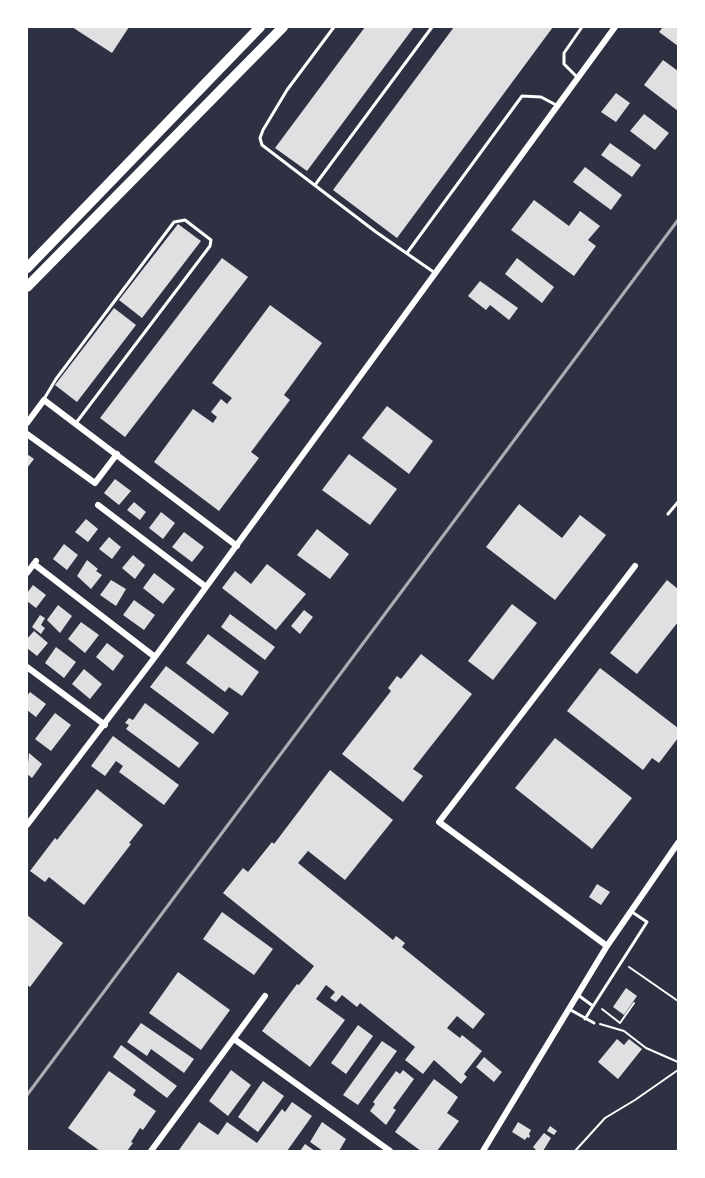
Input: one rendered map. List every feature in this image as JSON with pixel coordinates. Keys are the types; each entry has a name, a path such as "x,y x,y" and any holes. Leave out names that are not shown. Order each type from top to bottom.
{"highway":[{"path":"27,268 135,159 260,27"},
{"path":"27,287 283,27"}],"street":[{"path":"27,825 105,725 237,546 615,27"},
{"path":"27,423 44,400 237,546"},
{"path":"27,434 95,483 117,454"},
{"path":"98,505 206,588"},
{"path":"27,573 35,563 155,657"},
{"path":"607,946 439,822 635,566"},
{"path":"27,667 105,725"},
{"path":"483,1151 607,946 678,843"},
{"path":"150,1151 265,996"},
{"path":"234,1039 390,1151"}],"lane":[{"path":"334,27 287,90 263,130 260,138 262,146 376,232 435,273"},
{"path":"315,185 432,27"},
{"path":"578,78 564,64 564,53 582,27"},
{"path":"407,253 522,96 542,97 558,106"},
{"path":"44,400 56,379 174,222 185,220 212,240 210,246 76,423"},
{"path":"668,514 678,502"},
{"path":"585,1019 647,922 632,912"},
{"path":"578,995 593,1006"},
{"path":"569,1009 594,1023"}],"path":[{"path":"629,967 678,1001"},
{"path":"602,1009 621,1023 634,1003"},
{"path":"594,1023 624,1031 646,1048 678,1062"},
{"path":"575,1151 605,1118 678,1070"}],"building":[{"path":"72,27 129,27 112,53"},
{"path":"365,27 414,27 307,171 275,148"},
{"path":"454,27 553,27 397,238 333,190"},
{"path":"663,27 678,27 678,46 659,32"},
{"path":"663,60 678,71 678,111 644,85"},
{"path":"616,93 630,103 616,122 601,112"},
{"path":"644,114 669,133 655,150 630,131"},
{"path":"610,143 641,165 632,177 601,155"},
{"path":"585,167 622,195 611,210 573,182"},
{"path":"534,200 569,226 580,211 600,226 588,240 596,246 574,276 511,230"},
{"path":"178,224 201,241 142,318 119,300"},
{"path":"222,258 248,277 125,437 100,418"},
{"path":"517,258 554,287 542,303 505,274"},
{"path":"480,281 518,308 509,320 490,305 486,310 468,296"},
{"path":"270,305 322,343 284,395 290,400 251,452 259,458 219,511 154,462 193,409 213,423 217,417 211,412 221,399 227,404 232,398 212,383"},
{"path":"114,308 136,325 77,402 55,385"},
{"path":"387,406 433,441 409,474 362,438"},
{"path":"27,454 34,459 27,468"},
{"path":"349,454 397,489 370,525 322,490"},
{"path":"115,479 131,491 119,505 104,493"},
{"path":"134,502 146,512 140,520 127,510"},
{"path":"519,504 562,538 580,515 606,535 555,600 486,547"},
{"path":"161,512 175,523 163,539 149,528"},
{"path":"86,519 98,529 88,542 75,532"},
{"path":"317,529 349,554 330,579 297,555"},
{"path":"184,532 204,547 192,562 172,547"},
{"path":"109,537 121,547 112,559 99,549"},
{"path":"64,544 78,555 67,570 53,559"},
{"path":"133,555 145,565 135,579 122,568"},
{"path":"87,560 102,575 91,589 77,576"},
{"path":"267,564 306,594 276,630 222,588 235,571 251,584"},
{"path":"154,573 175,589 163,604 143,588"},
{"path":"111,580 126,589 116,606 100,595"},
{"path":"667,580 678,589 678,622 637,674 610,653"},
{"path":"33,585 46,595 36,608 27,601 27,593"},
{"path":"134,600 155,615 144,630 123,615"},
{"path":"512,604 537,623 493,680 468,661"},
{"path":"58,605 72,616 60,633 47,620"},
{"path":"304,610 313,617 300,634 291,626"},
{"path":"230,614 275,647 265,660 221,627"},
{"path":"40,615 45,618 41,625 45,628 41,634 32,627"},
{"path":"81,622 99,635 85,653 68,639"},
{"path":"34,631 48,643 37,656 27,648 27,639"},
{"path":"208,634 259,672 242,696 229,687 225,692 186,663"},
{"path":"107,643 124,656 113,671 96,657"},
{"path":"56,647 76,662 64,678 45,663"},
{"path":"421,654 472,694 413,769 423,776 403,802 342,754 391,691 388,688 397,676 401,679"},
{"path":"166,666 229,713 213,734 150,687"},
{"path":"600,668 678,728 678,738 659,763 652,758 643,770 567,711"},
{"path":"84,669 102,684 90,699 72,684"},
{"path":"30,692 46,704 36,717 27,710 27,696"},
{"path":"145,703 199,743 179,768 126,729 129,725 125,723 129,718 133,720"},
{"path":"55,713 71,725 51,751 35,739"},
{"path":"113,736 179,785 164,805 119,772 123,766 116,761 105,776 91,766"},
{"path":"555,738 632,798 592,849 515,788"},
{"path":"29,753 42,764 32,778 27,774"},
{"path":"330,770 393,820 345,880 308,851 298,863 393,940 396,936 405,943 402,947 485,1014 473,1029 457,1016 447,1028 460,1038 462,1035 482,1051 464,1074 467,1077 461,1084 434,1060 423,1074 405,1060 415,1047 360,1003 357,1007 342,995 336,1002 330,998 335,992 326,985 316,999 345,1020 310,1067 262,1031 297,984 299,985 314,966 223,893 243,868 248,872 272,842 274,844"},
{"path":"97,789 143,825 84,905 49,877 45,882 30,871"},
{"path":"597,884 610,892 601,905 589,897"},
{"path":"222,912 273,949 254,975 203,939"},
{"path":"27,915 63,943 30,987 27,985"},
{"path":"178,972 230,1010 201,1050 149,1013"},
{"path":"626,988 637,996 624,1015 613,1007"},
{"path":"141,1023 194,1059 184,1073 151,1049 147,1056 127,1042"},
{"path":"358,1025 373,1036 346,1074 331,1063"},
{"path":"617,1039 624,1045 629,1039 642,1049 618,1079 598,1062"},
{"path":"382,1041 397,1051 358,1105 343,1095"},
{"path":"121,1045 177,1086 167,1098 113,1057"},
{"path":"484,1057 502,1072 494,1082 476,1067"},
{"path":"231,1070 251,1085 228,1116 209,1101"},
{"path":"403,1070 414,1079 393,1108 396,1110 386,1125 370,1111 375,1104 373,1102 396,1071 400,1074"},
{"path":"109,1071 136,1090 133,1095 156,1111 143,1130 140,1128 127,1151 100,1151 68,1128"},
{"path":"434,1079 458,1097 447,1113 459,1121 437,1151 421,1151 395,1132"},
{"path":"263,1081 284,1096 258,1132 238,1117"},
{"path":"292,1102 312,1116 287,1151 179,1150 199,1122 218,1135 227,1122 257,1143 282,1109 285,1112"},
{"path":"322,1122 346,1139 339,1151 323,1151 310,1142"},
{"path":"518,1122 531,1130 529,1138 525,1140 512,1132"},
{"path":"550,1126 557,1131 554,1135 547,1131"},
{"path":"544,1133 551,1138 543,1151 537,1151 533,1147"},
{"path":"305,1144 315,1151 300,1151"}],"railway":[{"path":"27,1095 678,220"}]}
